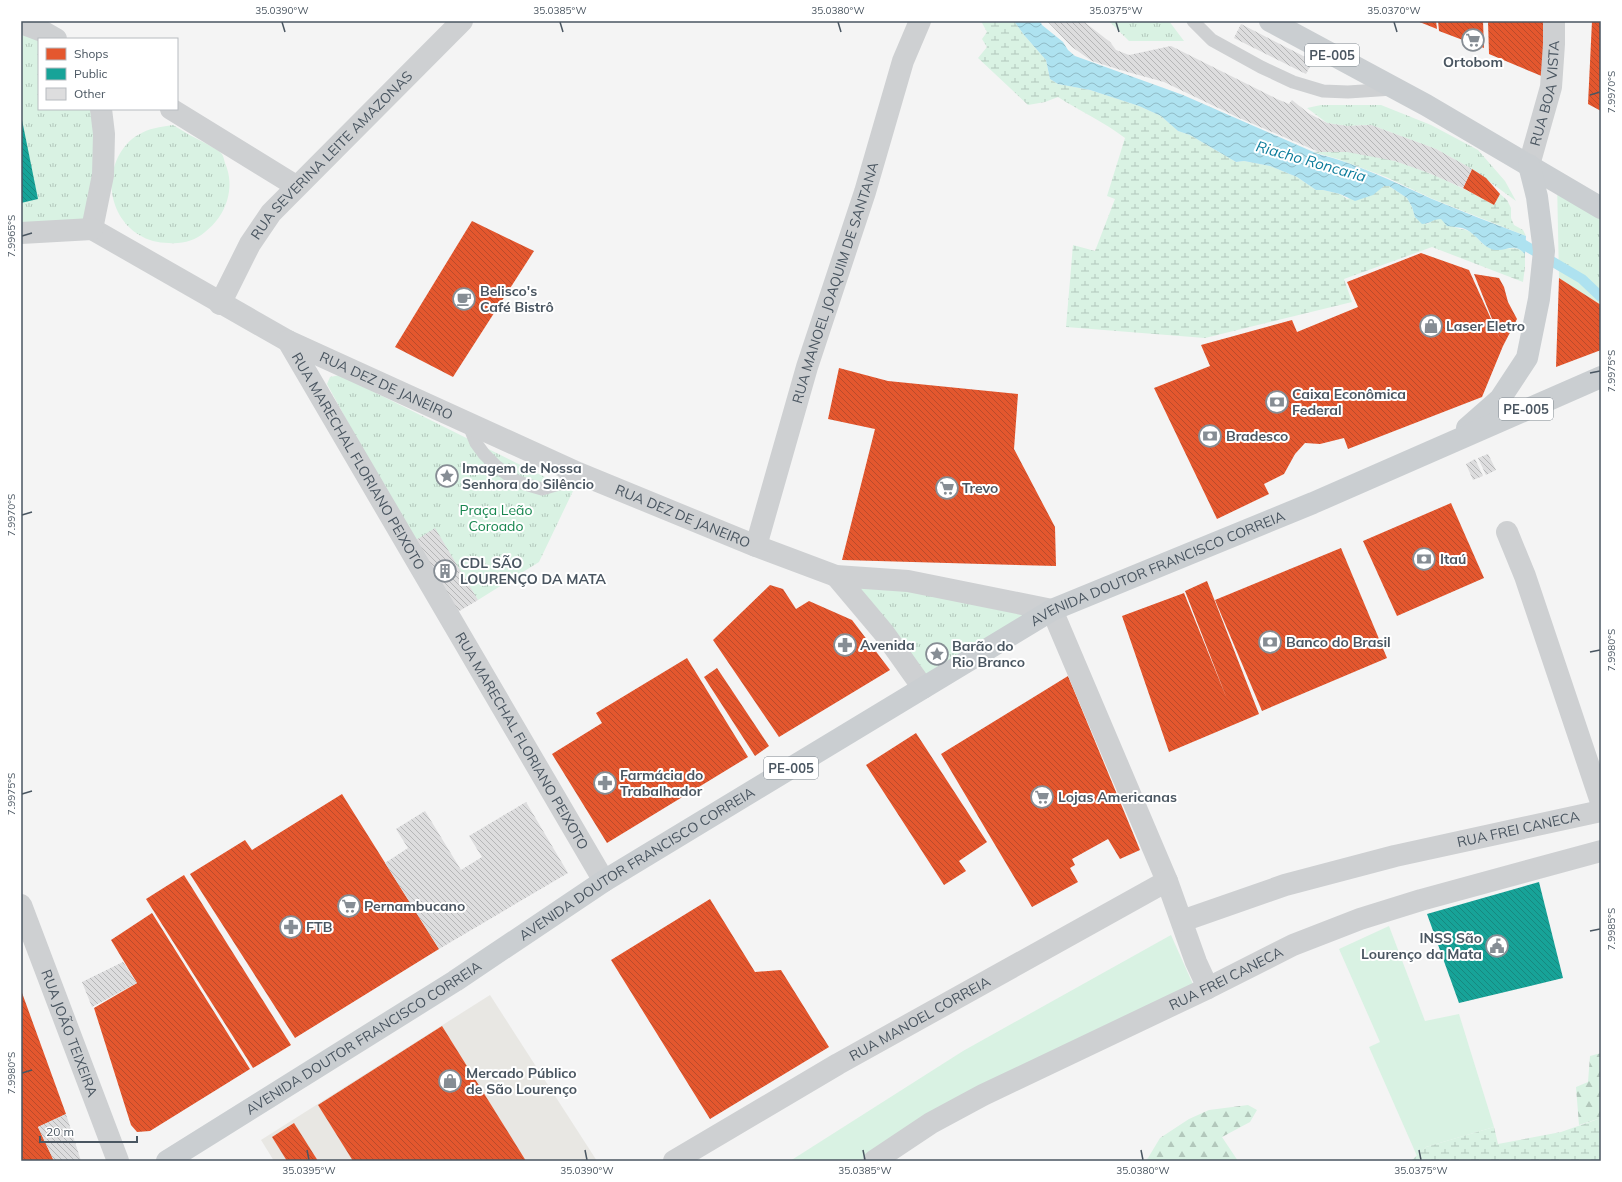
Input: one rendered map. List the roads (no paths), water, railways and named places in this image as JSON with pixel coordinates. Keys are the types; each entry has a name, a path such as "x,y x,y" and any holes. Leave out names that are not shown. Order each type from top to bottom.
{"main road":[{"name":"PE-005","path":"1270,21 1530,165 1601,208"},
{"path":"1451,442 1500,399 1527,358 1539,299 1544,251 1537,198 1530,165"},
{"name":"AVENIDA DOUTOR FRANCISCO CORREIA","path":"167,1161 455,981 604,881 1052,610 1313,503 1601,377"}],"street":[{"name":"RUA SEVERINA LEITE AMAZONAS","path":"220,304 250,244 271,213 296,186 462,21"},
{"name":"RUA MANOEL JOAQUIM DE SANTANA","path":"756,546 807,367 865,192 903,61 920,21"},
{"name":"RUA BOA VISTA","path":"1530,165 1551,87 1554,21"},
{"path":"21,23 42,31 54,38"},
{"path":"21,233 92,230 103,175 104,134 101,110"},
{"path":"174,110 296,186"},
{"name":"RUA MARECHAL FLORIANO PEIXOTO","path":"92,230 220,304 288,341 604,881"},
{"name":"RUA DEZ DE JANEIRO","path":"288,341 578,473 756,546 836,576 908,581 1052,610"},
{"path":"1507,532 1525,576 1601,802"},
{"path":"836,576 884,633 923,688"},
{"path":"1052,610 1167,881 1196,962 1208,988"},
{"name":"RUA FREI CANECA","path":"1182,921 1285,885 1395,856 1601,811"},
{"name":"RUA FREI CANECA","path":"874,1161 931,1123 983,1095 1208,988 1293,945 1360,919 1421,900 1601,851"},
{"name":"RUA MANOEL CORREIA","path":"674,1161 838,1064 1167,881"},
{"name":"RUA JOÃO TEIXEIRA","path":"21,905 118,1161"}],"lane":[{"name":"PE-005","path":"1193,21 1212,40 1261,67 1293,82 1329,91 1348,92 1395,89"},
{"path":"468,423 476,443 484,454 496,466 518,482 542,489 558,484 578,473"}],"water":[{"path":"1014,21 1040,21 1042,25 1063,42 1068,50 1075,56 1183,95 1318,154 1362,168 1444,204 1526,236 1525,254 1517,248 1500,250 1491,249 1469,231 1463,228 1447,226 1441,219 1422,224 1415,217 1407,198 1389,186 1384,186 1373,195 1355,201 1340,194 1316,190 1297,177 1270,166 1244,161 1236,162 1190,135 1178,131 1161,116 1139,106 1090,90 1058,84 1050,79 1046,60"}],"waterway":[{"name":"Riacho Roncaria","path":"1514,239 1582,279 1601,297"}],"place":[{"name":"Ortobom","path":"1473,40"},
{"name":"Belisco's Café Bistrô","path":"464,299"},
{"name":"Laser Eletro","path":"1431,326"},
{"name":"Caixa Econômica Federal","path":"1277,402"},
{"name":"Bradesco","path":"1210,436"},
{"name":"Imagem de Nossa Senhora do Silêncio","path":"447,476"},
{"name":"Trevo","path":"947,488"},
{"name":"Itaú","path":"1424,559"},
{"name":"CDL SÃO LOURENÇO DA MATA","path":"445,571"},
{"name":"Banco do Brasil","path":"1270,642"},
{"name":"Avenida","path":"845,645"},
{"name":"Barão do Rio Branco","path":"937,654"},
{"name":"Farmácia do Trabalhador","path":"605,783"},
{"name":"Lojas Americanas","path":"1042,797"},
{"name":"Pernambucano","path":"349,906"},
{"name":"FTB","path":"291,927"},
{"name":"INSS São Lourenço da Mata","path":"1497,946"},
{"name":"Mercado Público de São Lourenço","path":"450,1081"}],"park label":[{"name":"Praça Leão Coroado","path":"496,518"}]}
